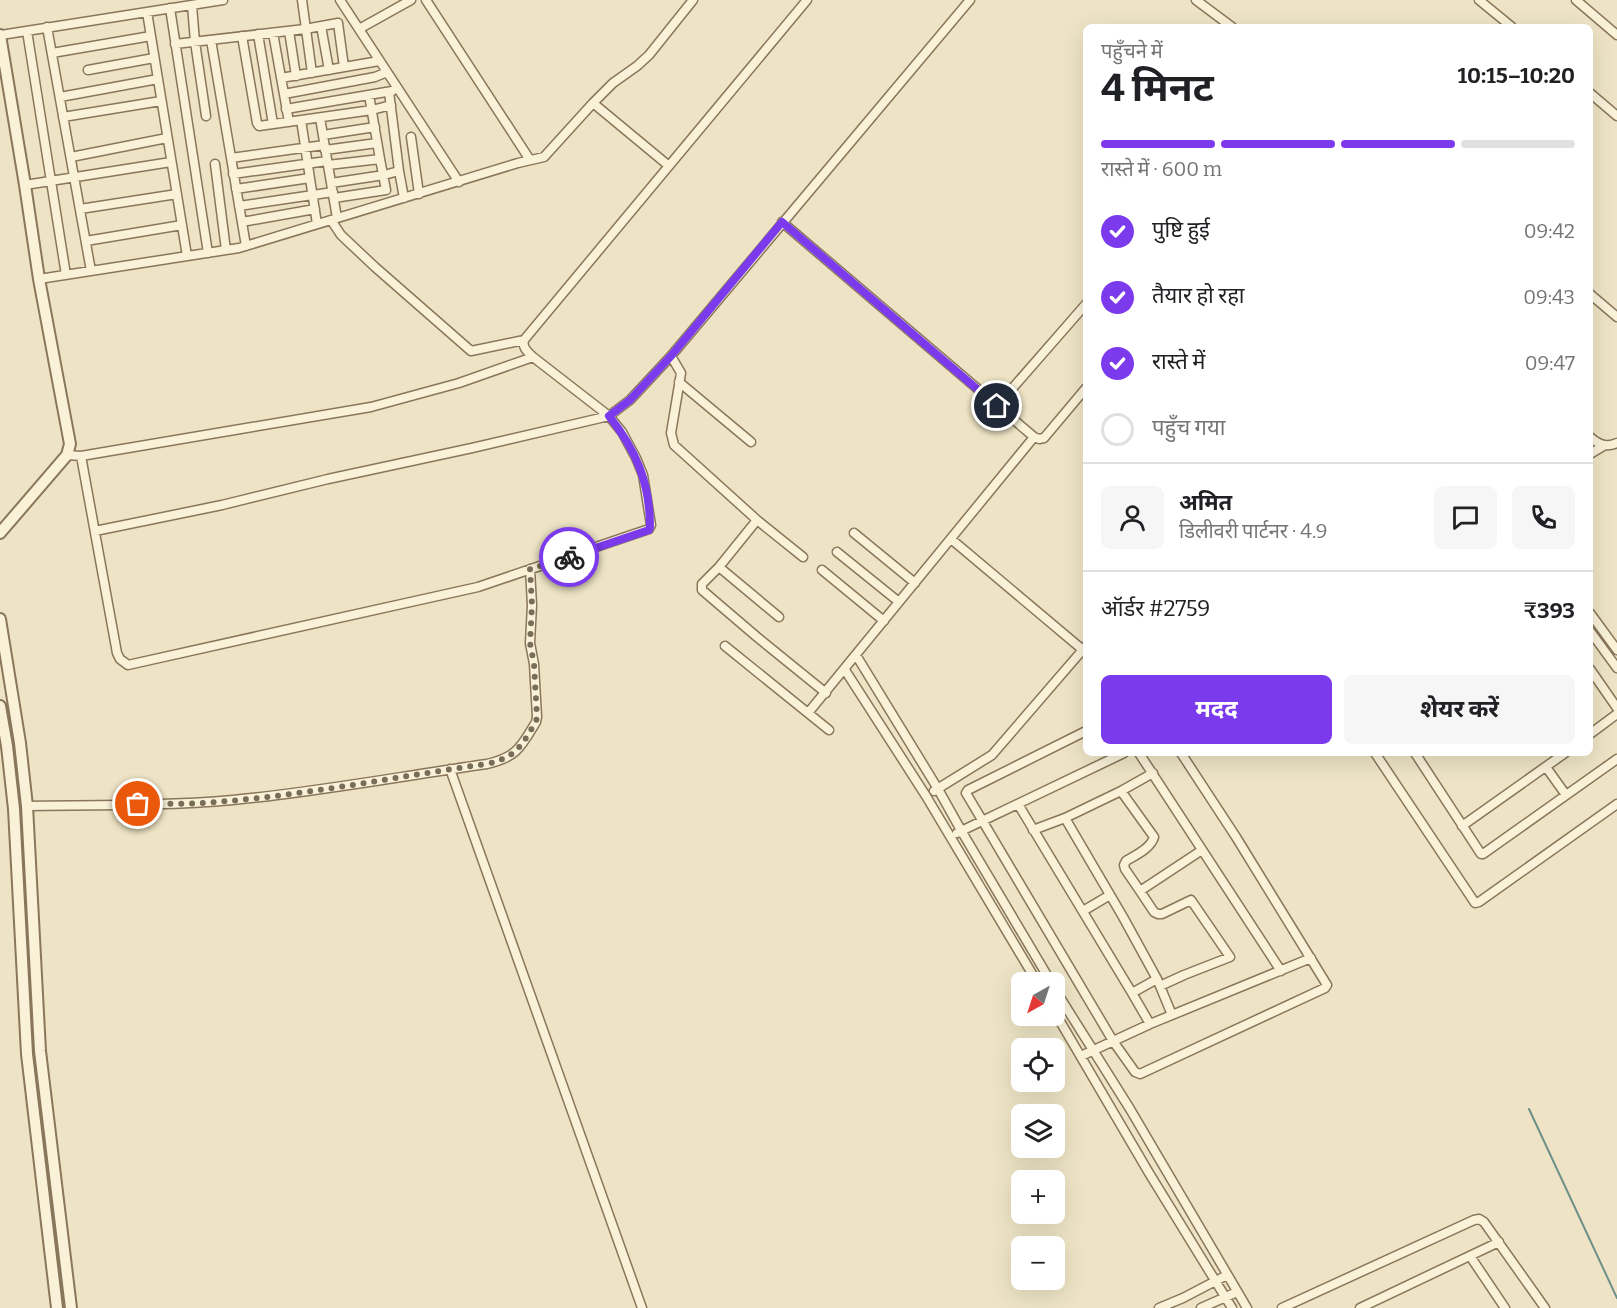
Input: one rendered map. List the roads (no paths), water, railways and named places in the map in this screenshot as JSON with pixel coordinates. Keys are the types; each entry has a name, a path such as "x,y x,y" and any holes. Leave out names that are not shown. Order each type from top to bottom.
{"street":[{"path":"0,533 67,455 70,444 39,279 26,185 0,35 223,0"},
{"path":"302,0 312,73"},
{"path":"340,0 387,72 393,91 459,182"},
{"path":"359,29 411,0"},
{"path":"426,0 530,160"},
{"path":"39,279 246,246 544,157 592,103 649,55 693,0"},
{"path":"95,531 222,505 609,416 675,361 782,222 970,0"},
{"path":"1196,0 1228,24"},
{"path":"1479,0 1508,24"},
{"path":"1576,0 1617,35"},
{"path":"320,118 332,191 334,219 341,235 471,351 524,340 805,1"},
{"path":"192,5 206,116"},
{"path":"170,8 208,253"},
{"path":"147,12 187,256"},
{"path":"176,44 305,29 338,23 348,13"},
{"path":"338,23 344,67"},
{"path":"321,26 329,70"},
{"path":"47,27 91,271"},
{"path":"27,30 66,274"},
{"path":"289,31 296,76"},
{"path":"273,33 289,122"},
{"path":"258,34 273,124"},
{"path":"52,53 151,36"},
{"path":"242,36 257,123 261,126 372,110 391,105"},
{"path":"211,40 246,246"},
{"path":"88,70 154,58"},
{"path":"281,78 379,61"},
{"path":"284,94 375,77 387,72"},
{"path":"60,97 158,79"},
{"path":"286,109 393,91"},
{"path":"393,91 391,105 404,198"},
{"path":"369,95 387,203"},
{"path":"1593,96 1617,116"},
{"path":"63,117 161,101"},
{"path":"592,103 669,166"},
{"path":"301,120 317,224"},
{"path":"323,135 375,127"},
{"path":"411,137 419,194"},
{"path":"71,157 167,138"},
{"path":"231,158 305,147 325,148 377,143"},
{"path":"233,174 380,159"},
{"path":"26,185 171,162"},
{"path":"215,164 226,250"},
{"path":"239,206 332,191 399,171"},
{"path":"236,189 310,178"},
{"path":"332,191 386,190"},
{"path":"80,209 177,194"},
{"path":"242,222 315,210"},
{"path":"782,222 1034,437 1044,438 1083,392"},
{"path":"86,241 182,225"},
{"path":"1593,297 1617,317"},
{"path":"997,406 1083,307"},
{"path":"81,456 117,653 120,659 128,665 478,587 649,530 643,475 622,432 609,416 533,357 525,349 524,340"},
{"path":"67,455 81,456 371,407 459,383 533,357"},
{"path":"675,361 681,373 671,434 674,445 757,520 803,557"},
{"path":"679,382 751,441"},
{"path":"808,713 1034,437"},
{"path":"1593,439 1605,445"},
{"path":"1593,452 1605,445 1617,443"},
{"path":"757,520 702,584 702,590 826,693"},
{"path":"854,533 915,583"},
{"path":"951,539 1083,647"},
{"path":"837,552 899,602"},
{"path":"718,567 779,617"},
{"path":"27,806 224,801 344,786 487,764 505,759 519,748 536,722 535,685 530,643 532,605 530,569"},
{"path":"822,570 884,621"},
{"path":"1593,618 1615,654 1617,668"},
{"path":"0,619 20,743 27,806 40,1052 71,1308"},
{"path":"1593,634 1615,654"},
{"path":"725,646 829,730"},
{"path":"926,796 992,755 1083,649"},
{"path":"856,655 1045,972"},
{"path":"845,670 926,796 1031,972"},
{"path":"1593,673 1617,708"},
{"path":"0,706 14,809 27,1054 57,1308"},
{"path":"1593,732 1617,714"},
{"path":"1083,732 968,790 966,794 1113,1041 1135,1072 1140,1074 1326,988 1326,982 1236,837 1182,756"},
{"path":"949,836 1118,756"},
{"path":"1141,756 1281,971"},
{"path":"1377,756 1475,903 1617,804"},
{"path":"1417,756 1479,854 1483,854 1617,759"},
{"path":"1462,826 1561,756"},
{"path":"1546,767 1566,795"},
{"path":"450,769 642,1308"},
{"path":"1033,830 1065,818 1153,773"},
{"path":"1121,791 1154,837 1154,841 1148,847 1126,861 1124,865 1140,891 1154,912 1158,914 1191,900 1230,957 1132,993"},
{"path":"1018,804 1150,1024"},
{"path":"1065,818 1159,983 1172,1015"},
{"path":"1140,891 1202,850"},
{"path":"1083,911 1110,895"},
{"path":"1081,1056 1150,1024 1311,958"},
{"path":"1065,1005 1130,1109 1247,1308"},
{"path":"1063,1026 1232,1308"},
{"path":"1282,1308 1476,1219 1484,1222 1545,1308"},
{"path":"1360,1308 1499,1242"},
{"path":"1470,1256 1504,1308"},
{"path":"1160,1308 1227,1275"},
{"path":"1201,1308 1237,1292"}],"waterway":[{"path":"1529,1109 1617,1298"}]}
